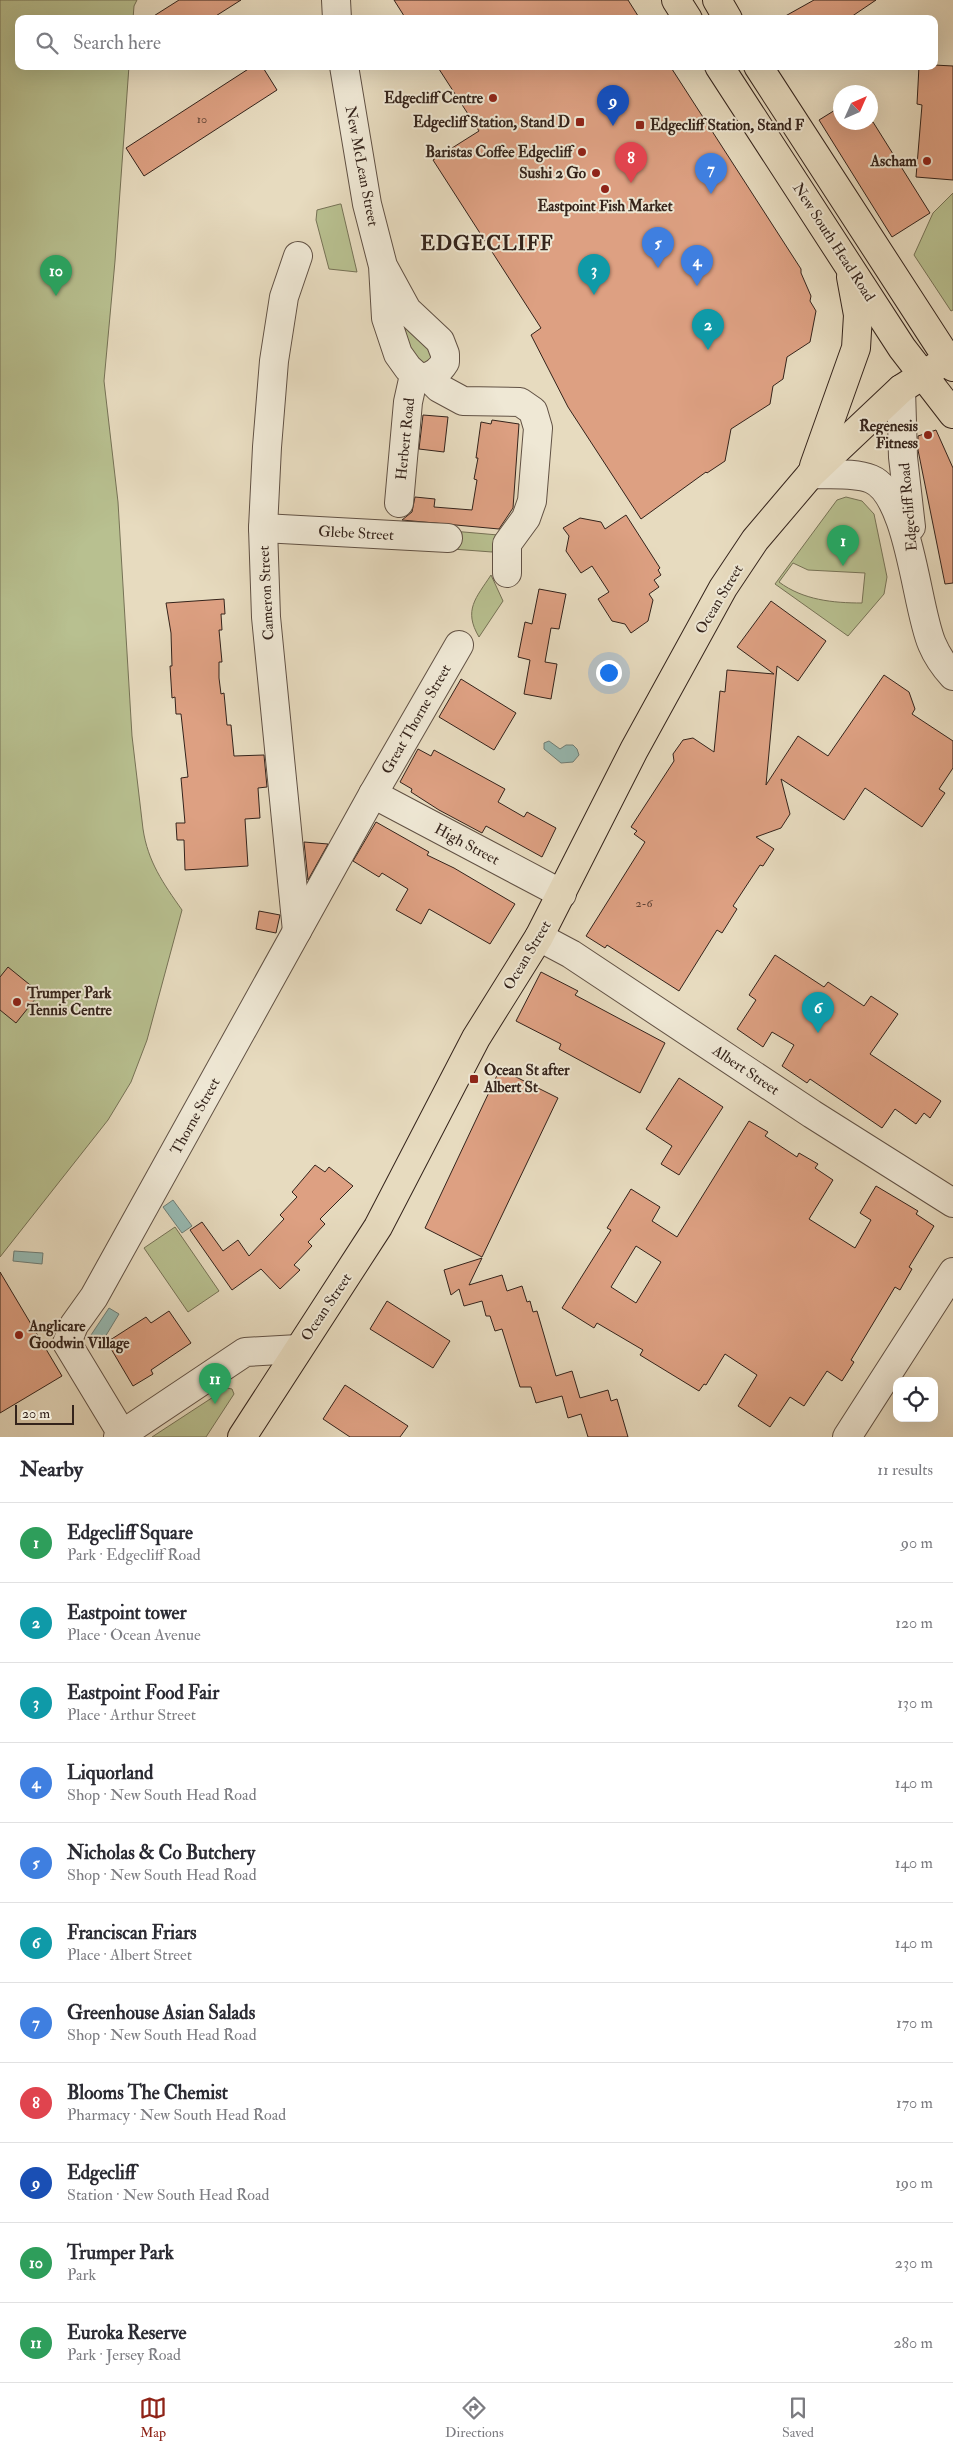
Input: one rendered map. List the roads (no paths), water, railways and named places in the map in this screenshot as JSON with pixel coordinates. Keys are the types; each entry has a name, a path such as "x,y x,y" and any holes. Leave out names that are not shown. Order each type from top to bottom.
{"main road":[{"path":"676,0 685,15"},
{"path":"718,0 726,15"},
{"name":"New South Head Road","path":"722,70 848,262 912,382 953,414"},
{"name":"New South Head Road","path":"761,70 951,361"},
{"path":"811,474 857,344 858,315 848,262"},
{"path":"811,474 912,382 951,361"},
{"name":"Ocean Street","path":"242,1437 378,1227 476,1038 539,937 634,750 723,588 755,540 811,474"}],"street":[{"path":"336,0 337,15"},
{"name":"New McLean Street","path":"345,70 367,204 383,266 386,318 398,354 428,372 446,358 443,347 406,310 383,266"},
{"name":"Cameron Street","path":"298,256 284,297 274,361 263,528 266,617 298,931"},
{"path":"428,372 452,381 461,389 491,401 520,402 533,411 538,428 532,501 526,518 507,544 508,573"},
{"name":"Herbert Road","path":"399,503 408,402 428,372"},
{"name":"Edgecliff Road","path":"912,382 904,457 914,566"},
{"name":"Edgecliff Road","path":"811,474 862,476 878,483 894,504 914,566 931,644 940,661 953,676"},
{"name":"Glebe Street","path":"263,528 448,538"},
{"name":"Great Thorne Street","path":"373,794 459,645"},
{"name":"High Street","path":"373,794 562,894"},
{"name":"Thorne Street","path":"120,1436 67,1343 74,1325 94,1297 373,794"},
{"name":"Albert Street","path":"539,937 578,959 812,1114 953,1204"},
{"path":"847,1437 953,1272"},
{"path":"120,1436 245,1352 298,1349"}],"water":[{"path":"549,741 560,749 566,745 573,745 579,755 573,762 561,763 544,749 544,743"},
{"path":"173,1200 192,1226 182,1233 163,1207"},
{"path":"14,1251 43,1253 42,1264 13,1261"},
{"path":"109,1308 119,1314 102,1342 91,1335"}],"place":[{"name":"Edgecliff Centre","path":"493,98"},
{"name":"Edgecliff Station, Stand D","path":"580,122"},
{"name":"Edgecliff Station, Stand F","path":"640,125"},
{"name":"Edgecliff","path":"613,126"},
{"name":"Baristas Coffee Edgecliff","path":"582,152"},
{"name":"Ascham","path":"927,161"},
{"name":"Sushi 2 Go","path":"596,173"},
{"name":"Blooms The Chemist","path":"631,183"},
{"name":"Eastpoint Fish Market","path":"605,189"},
{"name":"Greenhouse Asian Salads","path":"711,194"},
{"name":"Nicholas & Co Butchery","path":"658,268"},
{"name":"Liquorland","path":"697,286"},
{"name":"Eastpoint Food Fair","path":"594,295"},
{"name":"Trumper Park","path":"56,296"},
{"name":"Eastpoint tower","path":"708,350"},
{"name":"Regenesis Fitness","path":"928,435"},
{"name":"Edgecliff Square","path":"843,566"},
{"name":"Trumper Park Tennis Centre","path":"17,1002"},
{"name":"Franciscan Friars","path":"818,1033"},
{"name":"Ocean St after Albert St","path":"474,1079"},
{"name":"Anglicare Goodwin Village","path":"19,1335"},
{"name":"Euroka Reserve","path":"215,1404"}],"district":[{"name":"EDGECLIFF","path":"487,243"}]}
